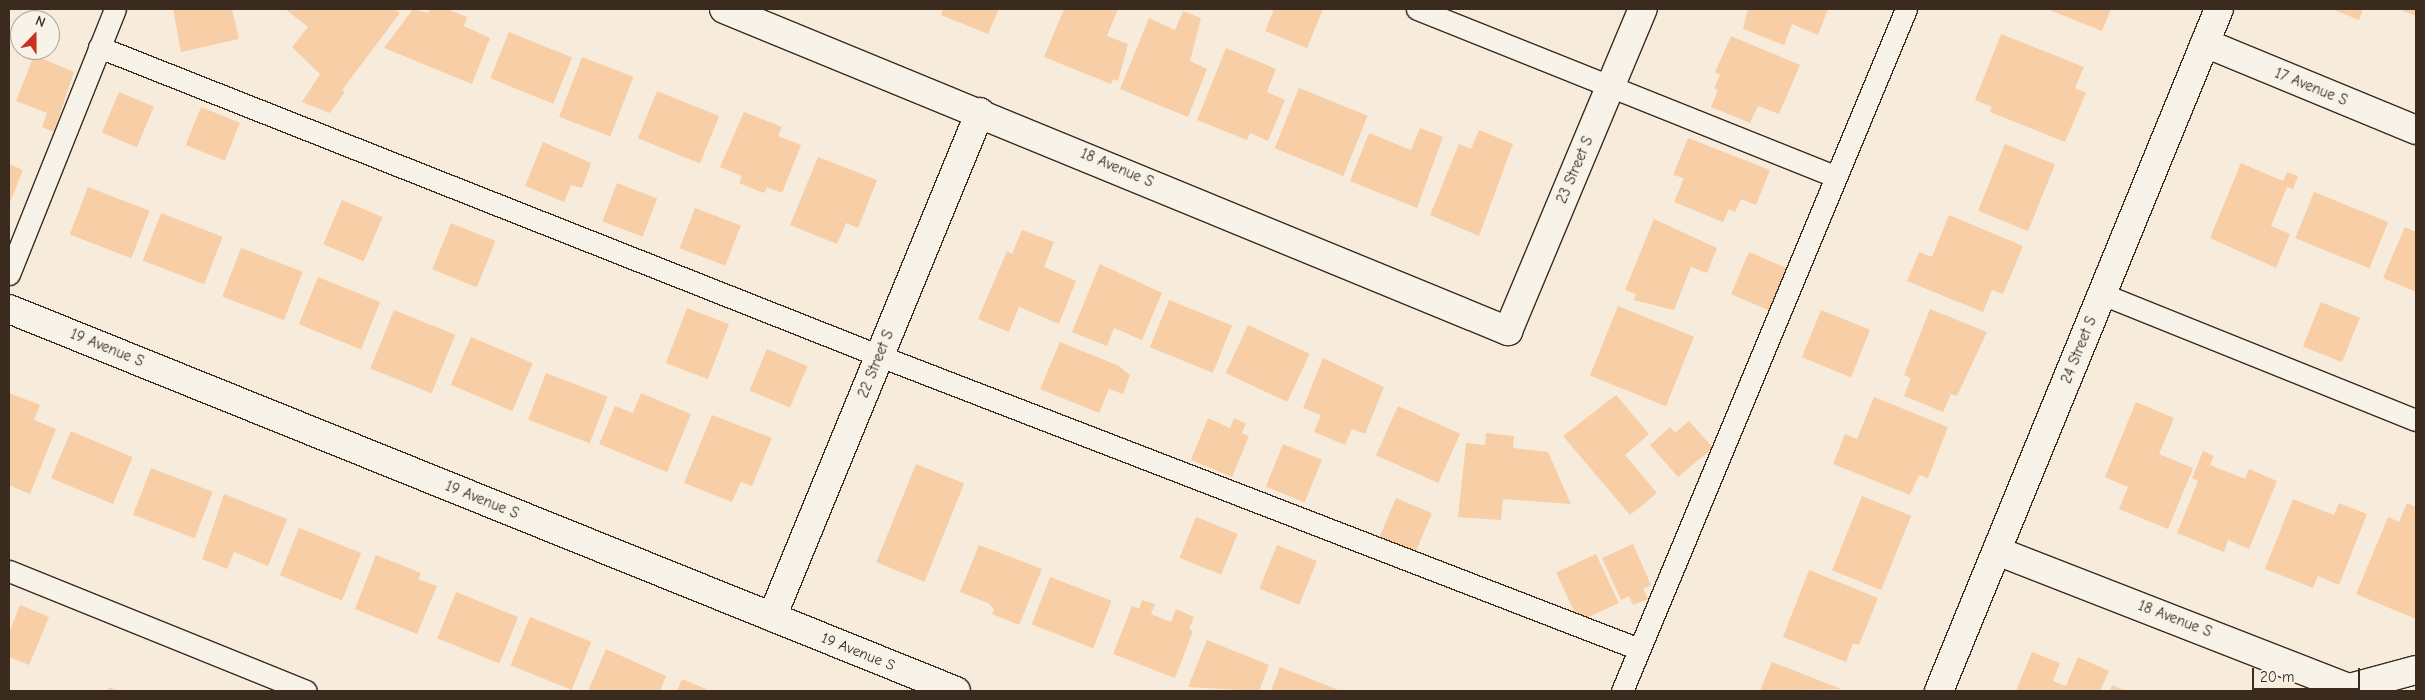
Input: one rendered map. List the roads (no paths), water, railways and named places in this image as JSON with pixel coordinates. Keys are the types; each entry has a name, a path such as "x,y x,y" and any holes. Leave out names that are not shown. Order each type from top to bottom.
{"street":[{"name":"18 Avenue S","path":"724,9 980,112 1508,331"},
{"name":"23 Street S","path":"1508,331 1643,9"},
{"name":"24 Street S","path":"1939,691 2218,9"},
{"name":"17 Avenue S","path":"2205,43 2416,130"},
{"name":"22 Street S","path":"772,617 980,112"},
{"name":"19 Avenue S","path":"9,309 956,691"},
{"name":"18 Avenue S","path":"1997,552 2354,689 2416,670"}],"lane":[{"path":"9,274 115,9"},
{"path":"1417,9 1836,177"},
{"path":"1622,691 1906,9"},
{"path":"99,46 880,356 1639,649"},
{"path":"2102,294 2416,420"},
{"path":"9,571 306,691"}]}
